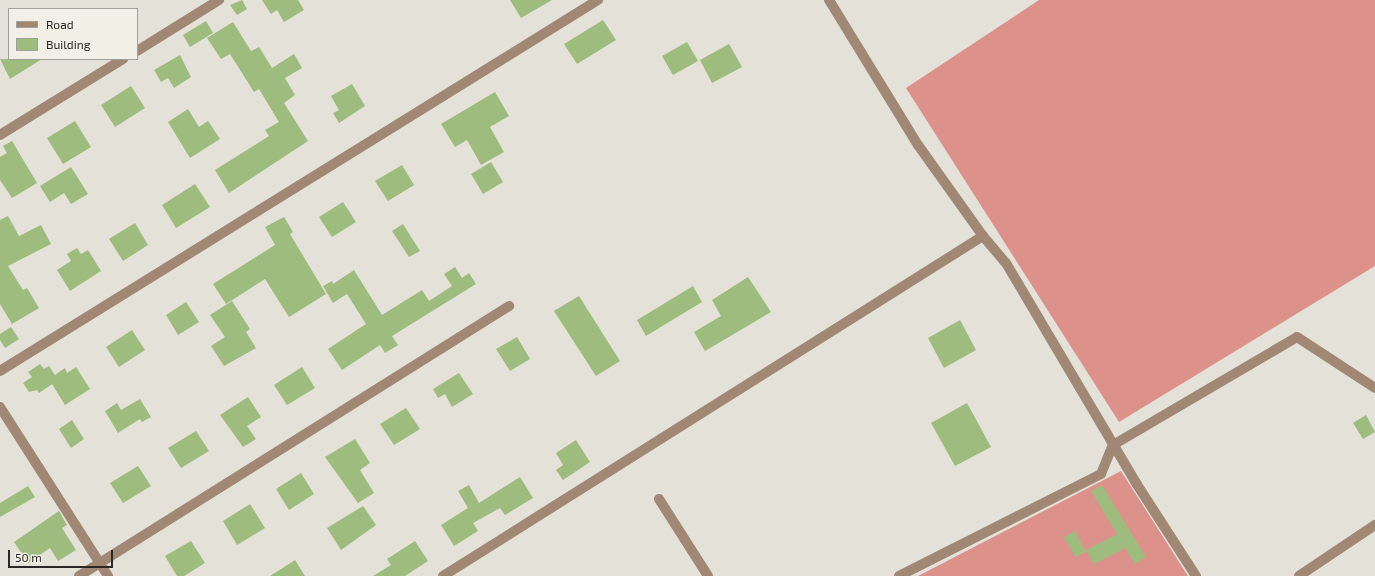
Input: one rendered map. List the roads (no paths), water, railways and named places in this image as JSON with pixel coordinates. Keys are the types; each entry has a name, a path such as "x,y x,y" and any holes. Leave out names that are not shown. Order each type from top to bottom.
{"street":[{"path":"138,50 219,0"},
{"path":"0,371 598,0"},
{"path":"829,0 918,145 983,236 1006,262 1113,445 1196,576"},
{"path":"0,135 121,60"},
{"path":"443,576 983,236"},
{"path":"79,576 509,306"},
{"path":"899,576 1102,474 1113,445 1297,337 1375,388"},
{"path":"0,407 108,576"},
{"path":"659,499 708,576"},
{"path":"1299,576 1375,525"}]}
